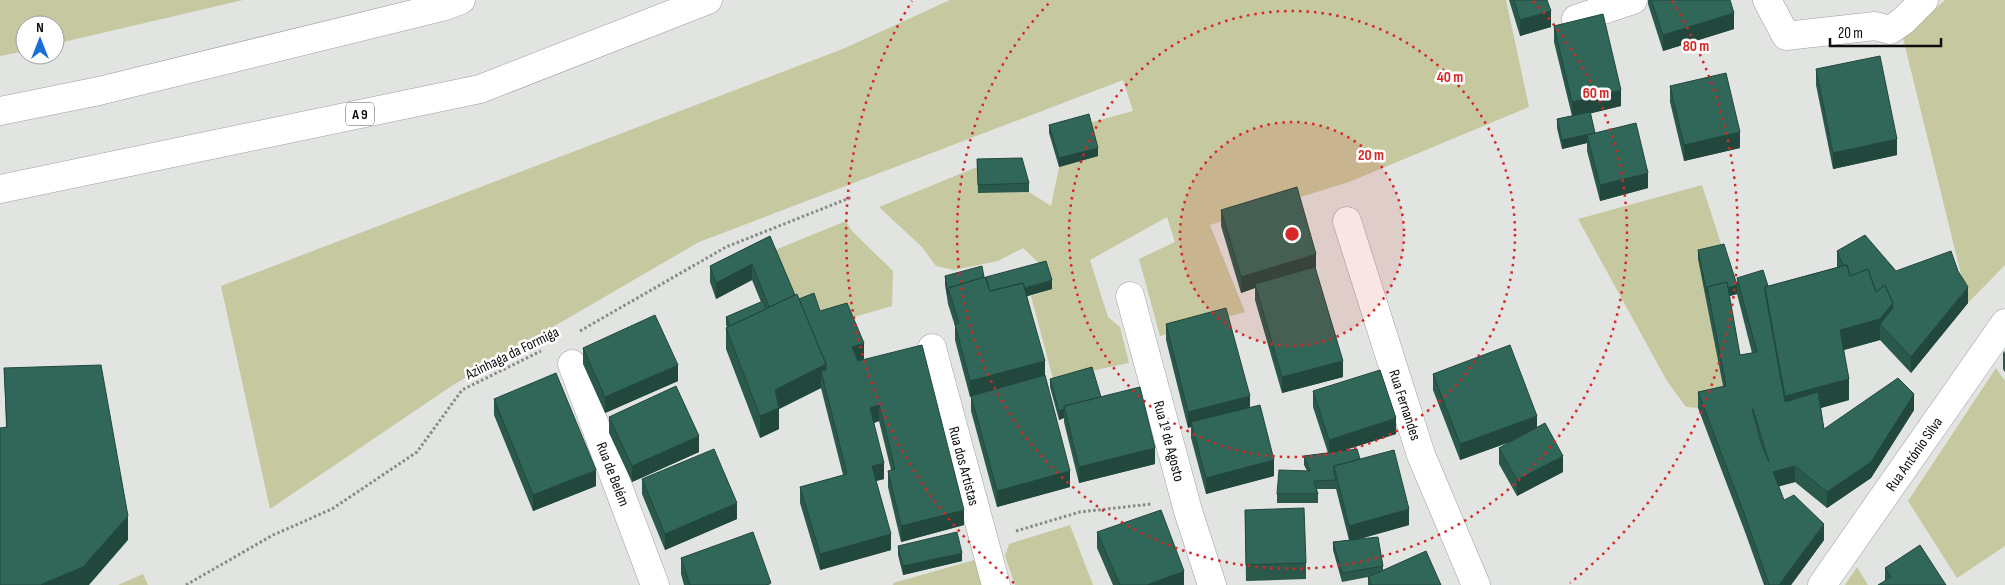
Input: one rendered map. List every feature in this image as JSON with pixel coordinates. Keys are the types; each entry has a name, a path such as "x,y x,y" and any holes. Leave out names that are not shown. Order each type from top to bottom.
{"main road":[{"path":"0,111 99,91 442,7 461,0"},
{"name":"A 9","path":"0,189 480,89 708,0"},
{"path":"1576,19 1633,0"},
{"path":"1767,0 1786,36 1875,26 1890,30 1903,21 1924,0"},
{"name":"Rua Fernandes","path":"1347,221 1421,455 1476,585"},
{"name":"Rua 1º de Agosto","path":"1130,296 1185,501 1212,585"},
{"name":"Rua António Silva","path":"1822,585 2005,322"},
{"name":"Rua dos Artistas","path":"932,348 996,585"},
{"name":"Rua de Belém","path":"572,364 655,585"}],"path":[{"name":"Azinhaga da Formiga","path":"572,336 726,247 852,197"},
{"name":"Azinhaga da Formiga","path":"186,585 272,535 332,509 417,452 462,390 547,349"},
{"path":"984,540 1080,512 1185,501"}],"green space":[{"path":"0,0 243,0 65,42 65,15 15,15 15,53 0,56"},
{"path":"950,0 1506,0 1529,107 1349,182 1210,225 1245,312 1160,336 1139,259 1175,242 1167,217 1090,260 1108,317 1120,327 1129,363 1053,379 1031,296 1052,289 1046,270 1023,248 998,261 954,270 936,266 922,247 879,207 977,167 978,193 1029,192 1051,206 1059,167 1089,123 1133,111 1123,80 699,242 453,385 270,509 221,286 845,48"},
{"path":"1945,0 2005,0 2005,265 1968,303 1903,38"},
{"path":"1702,185 1724,253 1707,303 1726,402 1698,408 1686,407 1667,381 1578,219"},
{"path":"846,221 852,231 893,271 892,306 847,319 797,315 770,252"},
{"path":"1996,368 2005,381 2005,546 1957,578 1908,501"},
{"path":"1070,525 1093,585 1015,585 1005,556 1009,544"},
{"path":"978,559 984,585 893,585 893,583"},
{"path":"1857,567 1868,585 1845,585"},
{"path":"143,574 148,585 118,585"}],"building":[{"path":"1514,0 1547,0 1551,11 1520,20"},
{"path":"1651,0 1730,0 1734,13 1663,35"},
{"path":"1603,14 1621,90 1572,102 1554,26"},
{"path":"1880,56 1897,139 1833,153 1816,69"},
{"path":"1726,73 1740,132 1684,145 1670,86"},
{"path":"1590,112 1595,133 1562,140 1557,119"},
{"path":"1089,114 1098,148 1059,158 1049,125"},
{"path":"1636,123 1648,173 1600,185 1587,135"},
{"path":"1022,158 1029,183 978,185 977,159"},
{"path":"1297,187 1316,254 1241,277 1221,210"},
{"path":"1865,235 1896,271 1951,251 1958,271 1968,287 1911,357 1880,324 1893,308 1893,303 1885,285 1876,292 1868,269 1850,276 1847,265 1843,265 1837,251"},
{"path":"770,236 795,295 769,307 752,264 716,283 710,266"},
{"path":"1724,244 1737,285 1728,288 1727,282 1707,287 1707,294 1698,250"},
{"path":"1046,261 1052,280 1025,288 1023,283 990,291 986,277"},
{"path":"1847,265 1850,276 1868,269 1876,292 1885,285 1893,303 1880,319 1840,330 1849,379 1785,396 1765,287"},
{"path":"982,266 984,277 948,288 948,295 945,276"},
{"path":"1315,267 1343,361 1282,377 1255,284"},
{"path":"1763,270 1768,286 1765,287 1765,292 1785,402 1818,392 1824,429 1898,378 1914,394 1871,462 1827,492 1795,466 1773,472 1784,500 1794,495 1824,524 1779,585 1769,585 1698,392 1726,386 1707,287 1727,282 1740,355 1757,352 1737,278","holes":["1753,409 1769,462 1762,446"]},
{"path":"985,277 990,291 1023,283 1045,361 970,381 955,324 959,323 948,288"},
{"path":"814,293 820,311 847,303 864,343 852,347 858,361 922,345 964,510 901,526 888,471 895,469 879,405 870,408 884,463 872,466 891,534 820,554 800,487 847,474 821,371 826,370 826,364 799,299"},
{"path":"797,294 826,364 775,390 779,408 760,416 726,328"},
{"path":"763,301 766,309 730,326 726,317"},
{"path":"1226,308 1250,396 1188,412 1166,324"},
{"path":"655,315 678,365 605,397 583,348"},
{"path":"1510,345 1537,416 1460,444 1433,374"},
{"path":"101,365 128,516 83,567 40,585 0,585 0,428 7,427 4,368"},
{"path":"1092,367 1101,397 1064,406 1064,409 1059,411 1050,379"},
{"path":"1380,370 1396,418 1329,440 1313,391"},
{"path":"556,373 596,470 533,495 494,399"},
{"path":"1045,375 1070,471 997,491 971,396"},
{"path":"676,386 699,436 632,466 609,417"},
{"path":"1140,387 1155,448 1079,467 1064,406"},
{"path":"1260,405 1274,460 1206,478 1191,422"},
{"path":"1545,423 1563,456 1517,480 1499,448"},
{"path":"714,449 737,503 665,534 642,479"},
{"path":"1357,449 1360,459 1334,466 1336,480 1314,481 1318,494 1277,494 1279,470 1310,471 1304,456"},
{"path":"1394,450 1409,509 1349,526 1334,466"},
{"path":"1304,508 1306,563 1246,565 1245,510"},
{"path":"1161,510 1184,571 1147,585 1120,585 1097,532"},
{"path":"753,532 771,583 766,585 690,585 681,558"},
{"path":"957,532 962,553 903,566 898,546"},
{"path":"1378,537 1383,566 1342,573 1333,542"},
{"path":"1920,545 1946,585 1878,585 1891,577 1885,568"},
{"path":"1426,551 1441,585 1371,585 1368,577"}]}
